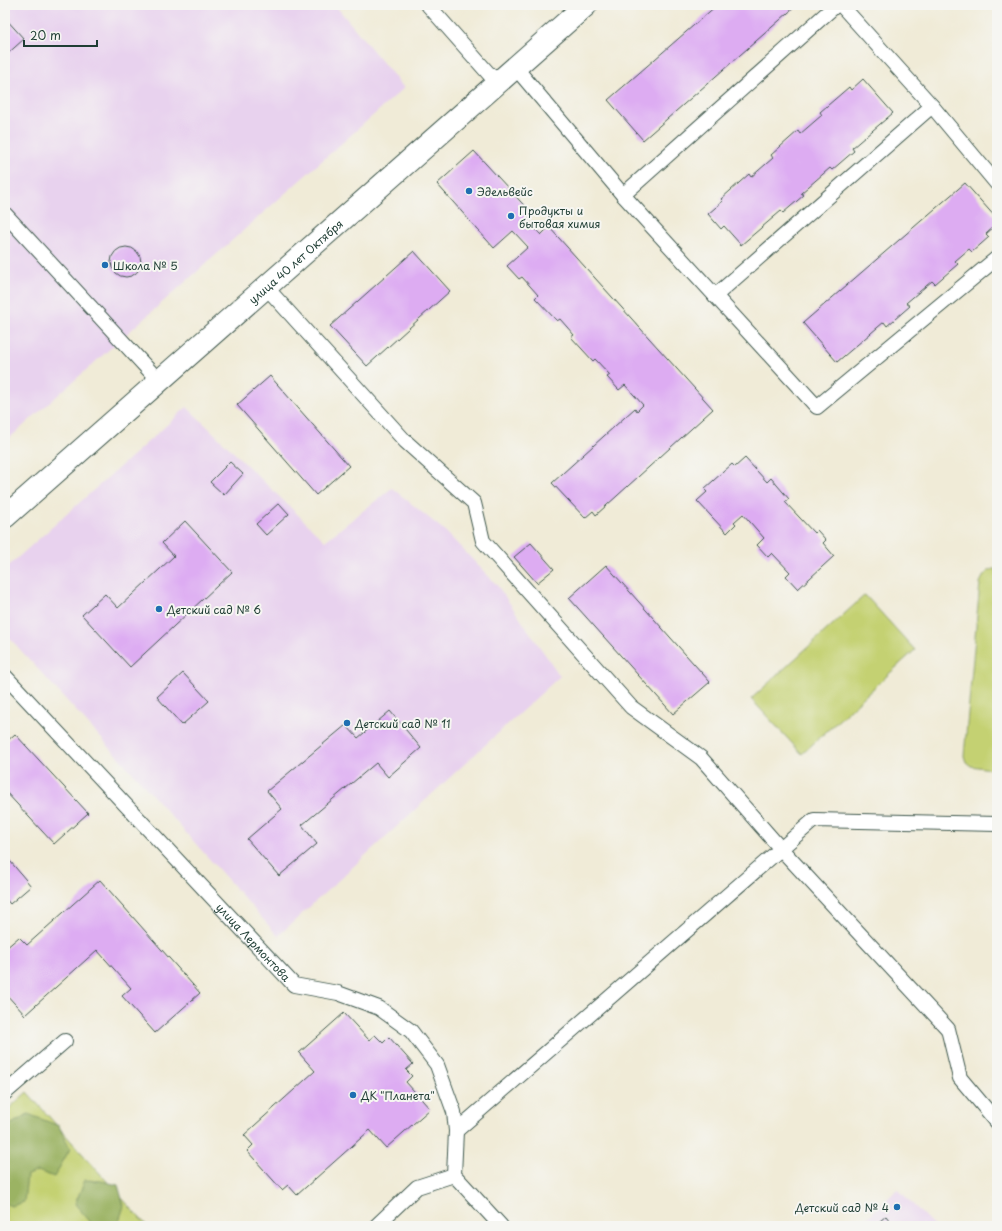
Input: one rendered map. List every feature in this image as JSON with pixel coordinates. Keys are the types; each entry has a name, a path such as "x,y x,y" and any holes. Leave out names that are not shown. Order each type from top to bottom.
{"street":[{"name":"улица 40 лет Октября","path":"5,517 586,5"}],"lane":[{"path":"428,5 497,83"},
{"path":"623,195 836,5"},
{"path":"841,5 932,106 997,184"},
{"path":"515,67 623,195 817,407 997,258"},
{"path":"716,296 932,106"},
{"path":"5,214 159,381"},
{"path":"266,287 406,441 474,503 483,541 631,707 701,758 781,849 948,1029 960,1078 997,1122"},
{"name":"улица Лермонтова","path":"5,676 294,985 338,993 379,1008 411,1031 437,1065 454,1112 456,1130 454,1175"},
{"path":"456,1130 814,820 997,824"},
{"path":"5,1093 66,1041"},
{"path":"376,1226 417,1187 454,1175 500,1226"}],"shaded area":[{"name":"Школа № 5","path":"5,5 335,5 404,88 5,442"},
{"path":"187,407 325,541 392,488 445,531 497,585 560,676 278,936 131,771 5,633 5,569"},
{"name":"Детский сад № 4","path":"898,1189 934,1226 858,1226"}],"green space":[{"path":"993,569 997,569 997,770 971,766 966,762 964,756 980,583 985,574"},
{"path":"865,595 915,650 802,754 751,699"},
{"path":"27,1092 147,1226 5,1226 5,1112"},
{"path":"28,1114 59,1126 70,1149 54,1177 38,1171 27,1175 24,1202 11,1206 5,1203 5,1128"},
{"path":"85,1180 101,1181 118,1185 124,1206 118,1224 114,1226 94,1226 75,1204"}],"building":[{"path":"717,5 796,6 643,140 608,100"},
{"path":"5,18 24,39 5,56"},
{"path":"863,79 893,113 852,148 854,151 832,170 830,168 801,193 804,195 783,213 781,211 741,245 724,226 721,229 708,214 723,201 721,199 749,174 751,177 773,158 771,155 798,131 800,134 822,115 820,112 849,87 851,90"},
{"path":"474,151 532,214 526,219 541,235 549,227 713,409 596,515 593,511 585,518 552,483 635,408 637,411 643,405 625,385 619,390 607,377 610,375 595,359 593,361 571,337 574,335 560,319 557,321 535,298 538,295 522,277 519,279 507,266 528,247 513,231 494,248 437,184"},
{"path":"965,183 997,219 997,224 986,234 989,237 972,252 969,249 955,261 958,264 935,284 932,281 906,303 910,306 887,326 884,322 837,362 803,323"},
{"path":"126,247 132,248 140,256 140,268 132,276 126,277 120,276 112,268 111,262 112,256 120,248"},
{"path":"414,251 450,291 367,366 330,326"},
{"path":"270,376 349,466 316,495 237,405"},
{"path":"745,458 767,482 771,478 789,499 785,502 814,533 817,530 826,540 823,543 834,556 798,589 786,576 790,572 772,553 768,557 757,545 764,538 743,514 734,522 736,524 727,533 697,501 707,492 704,489 732,464 735,467"},
{"path":"230,462 243,474 224,495 210,482"},
{"path":"279,503 289,514 266,535 256,524"},
{"path":"185,521 232,572 130,667 82,615 105,594 118,608 174,556 162,543"},
{"path":"531,543 554,569 537,583 514,557"},
{"path":"606,565 710,682 673,714 569,598"},
{"path":"183,673 209,701 182,725 157,697"},
{"path":"390,711 421,748 388,777 376,763 302,825 317,844 279,876 247,839 282,809 267,791 346,725 358,738"},
{"path":"15,734 88,813 54,844 5,791 5,743"},
{"path":"5,855 31,886 10,904 5,898"},
{"path":"100,880 200,993 155,1033 122,996 131,988 97,950 25,1015 5,993 5,949 19,937 27,945"},
{"name":"ДК \"Планета\"","path":"344,1013 369,1040 375,1035 383,1043 389,1037 413,1064 406,1070 412,1076 406,1082 430,1109 386,1148 370,1130 297,1195 288,1185 282,1190 247,1151 253,1145 244,1135 315,1071 299,1053"},
{"path":"886,1216 894,1226 874,1226"}],"place":[{"name":"Эдельвейс","path":"469,191"},
{"name":"Продукты и бытовая химия","path":"511,216"},
{"name":"Школа № 5","path":"105,265"},
{"name":"Детский сад № 6","path":"159,609"},
{"name":"Детский сад № 11","path":"347,723"},
{"name":"ДК \"Планета\"","path":"353,1095"},
{"name":"Детский сад № 4","path":"897,1207"}]}
